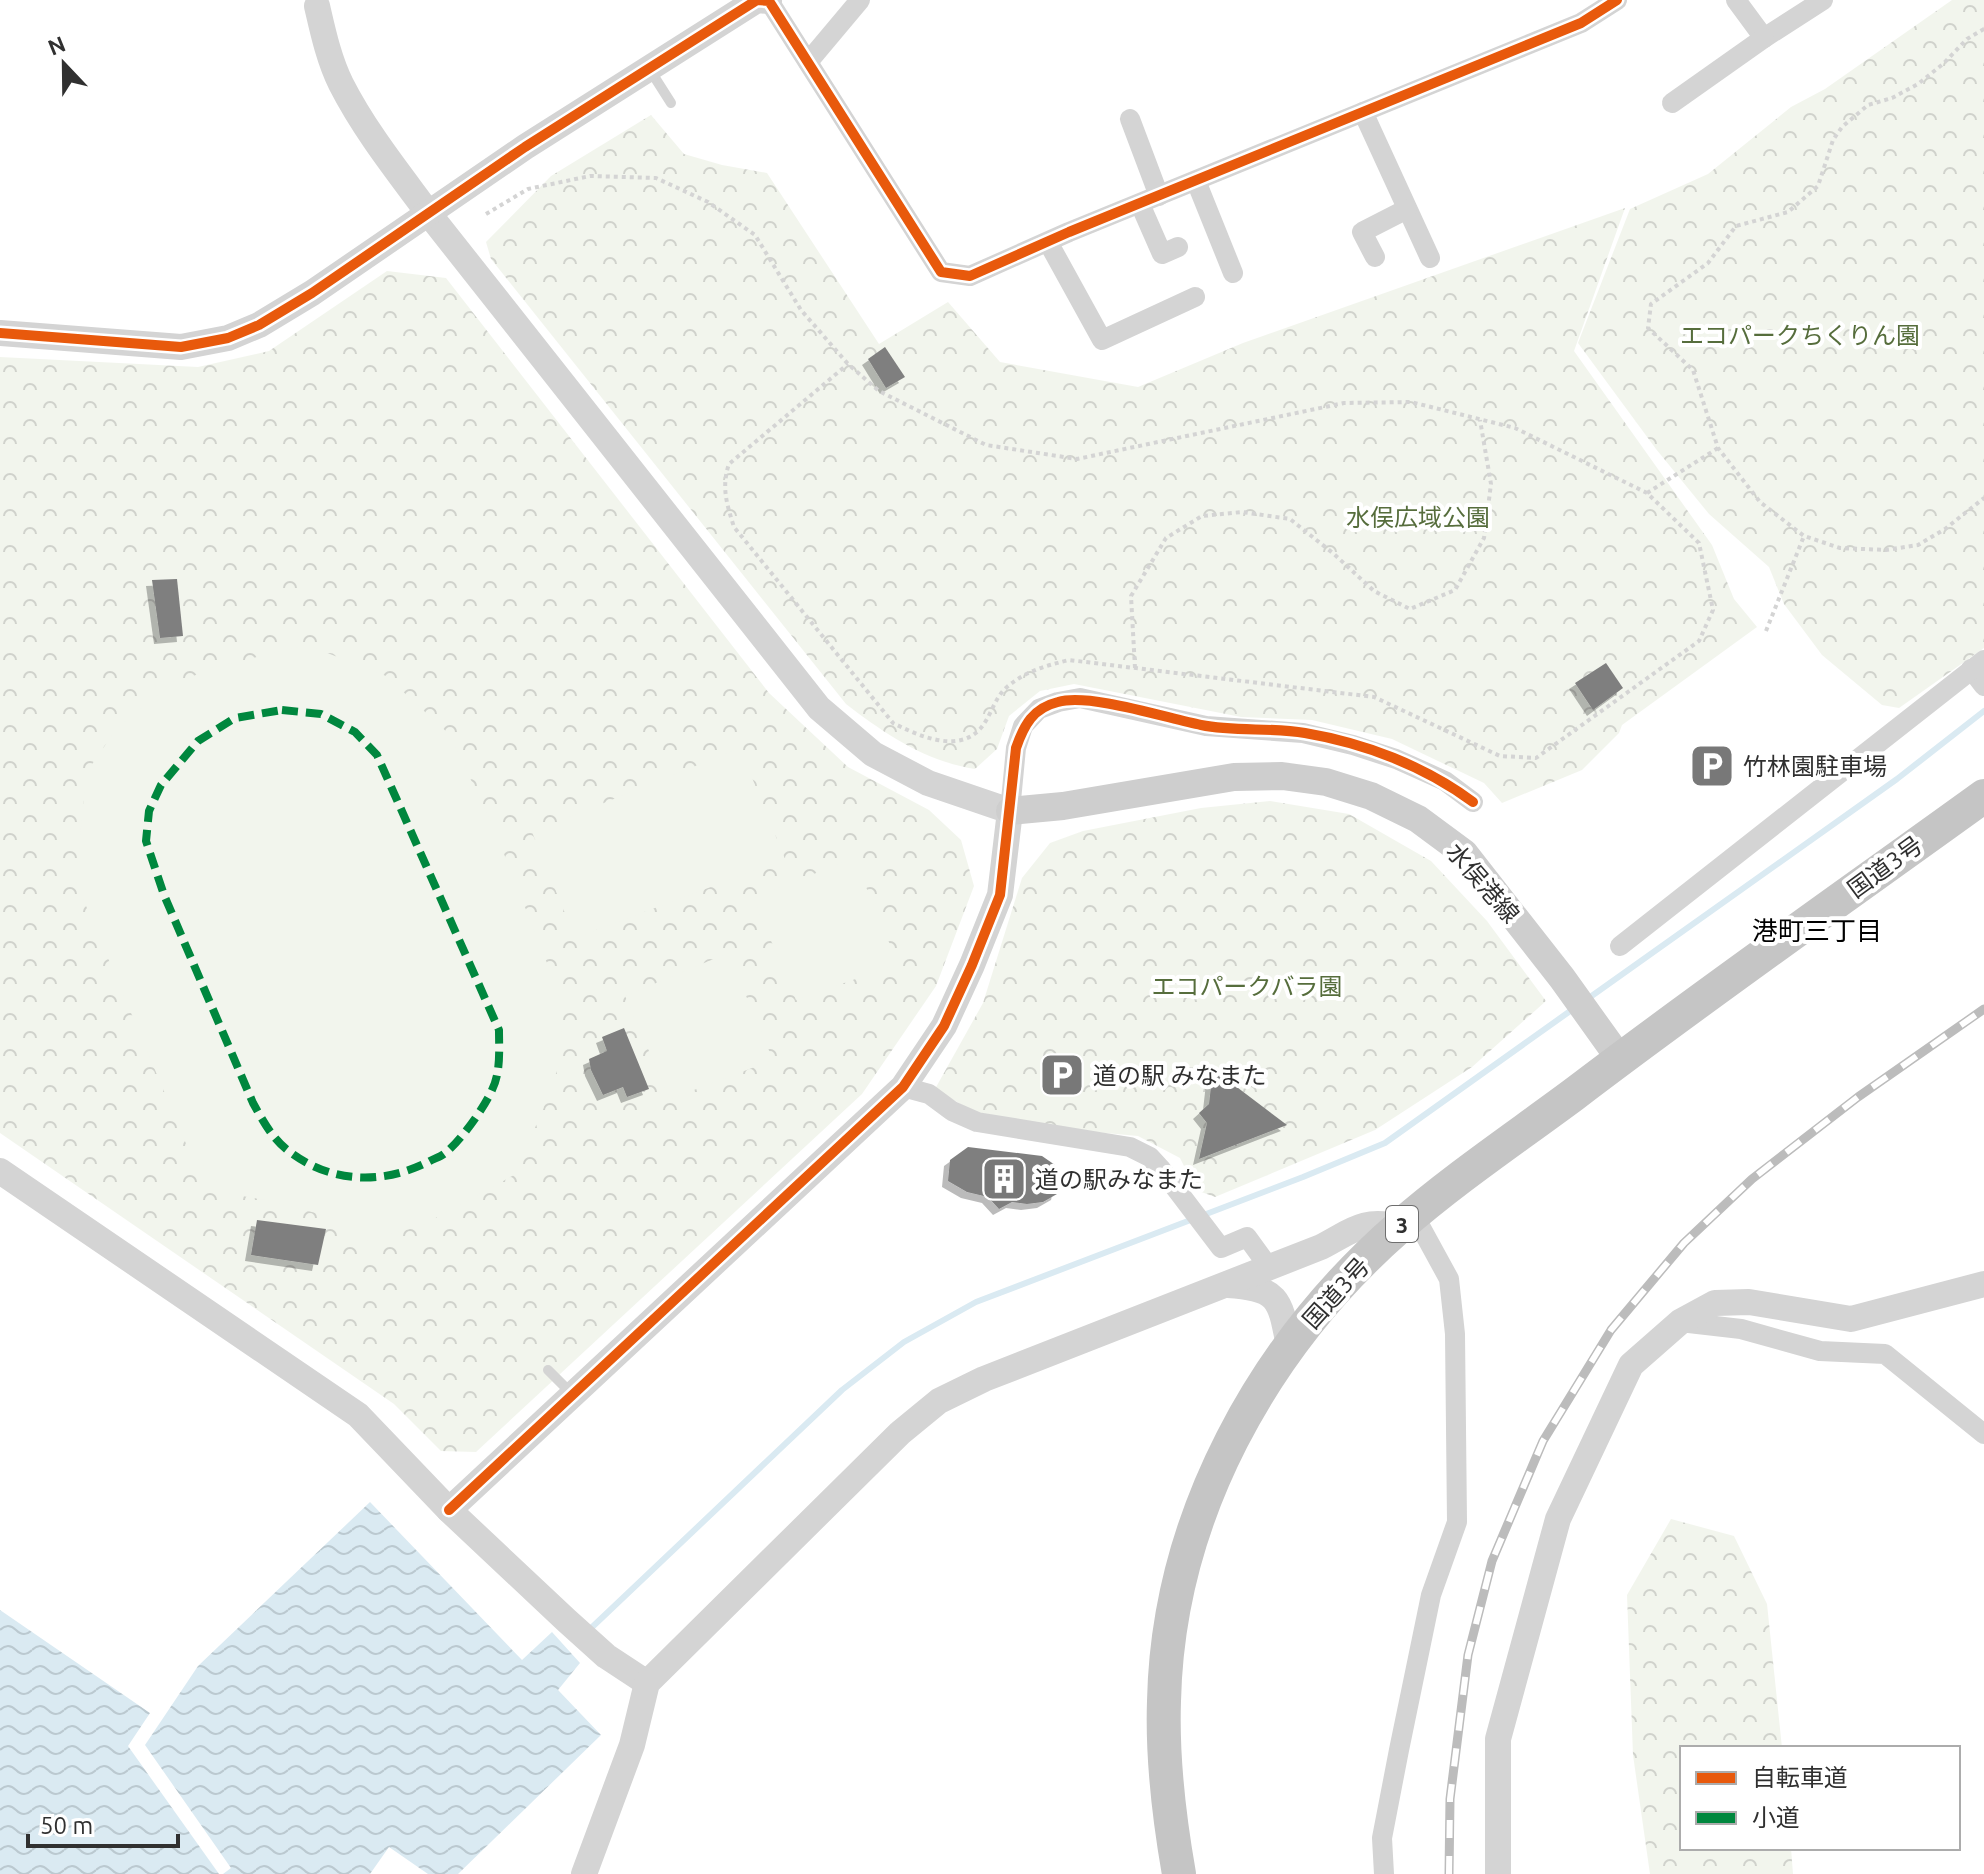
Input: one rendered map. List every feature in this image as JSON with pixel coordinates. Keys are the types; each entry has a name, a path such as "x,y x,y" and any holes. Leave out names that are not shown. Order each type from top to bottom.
{"highway":[{"name":"国道3号","path":"1179,1874 1165,1773 1164,1698 1171,1623 1188,1550 1212,1479 1245,1411 1289,1346 1342,1283 1407,1221 1612,1047 1984,796"}],"main road":[{"name":"水俣港線","path":"1010,811 1063,806 1234,777 1282,776 1326,782 1371,796 1418,819 1464,853 1612,1047"}],"street":[{"path":"0,333 181,347 228,338 259,325 312,293 525,147 757,0 769,1 941,272 970,276 1581,23 1617,0"},
{"path":"808,62 860,0"},
{"path":"1736,0 1764,38"},
{"path":"1672,103 1823,0"},
{"path":"317,3 325,42 340,82 368,132 429,214 819,708 873,754 928,783 1010,811"},
{"path":"1363,112 1430,258"},
{"path":"1130,119 1162,254"},
{"path":"1196,181 1233,273"},
{"path":"1375,257 1358,224 1407,209"},
{"path":"1048,242 1102,340 1195,297"},
{"path":"1620,946 1980,672"},
{"path":"449,1510 903,1087 944,1026 1000,895 1016,748 1023,726 1039,709 1080,698 1206,726 1303,733 1396,759 1445,781 1473,802"},
{"path":"903,1087 929,1094 952,1111 977,1122 1130,1147 1150,1157 1221,1248 1247,1237 1268,1266"},
{"path":"0,1171 358,1415 449,1510 566,1620 606,1656 647,1683"},
{"path":"584,1874 632,1745 647,1683 900,1433 939,1401 984,1379 1321,1247 1361,1226 1377,1221 1407,1221 1449,1279 1455,1334 1457,1522 1431,1595 1382,1838 1384,1874"},
{"path":"1498,1874 1498,1739 1558,1519 1631,1365 1680,1322 1715,1303 1749,1302 1851,1319 1984,1284"},
{"path":"1228,1285 1254,1286 1273,1295 1281,1309 1289,1346"},
{"path":"1680,1322 1741,1329 1820,1351 1885,1354 1984,1434"}],"lane":[{"path":"649,68 671,103"},
{"path":"548,1370 572,1395"}],"path":[{"path":"1984,29 1967,39 1918,84 1892,98 1868,105 1842,127 1833,140 1818,186 1788,212 1736,226 1708,263 1651,304 1648,328 1693,370 1718,448 1760,502 1804,536 1840,548 1886,550 1918,545 1945,529 1984,498"},
{"path":"486,214 528,189 590,176 656,178 708,202 755,235 801,310 848,364 879,391 986,445 1077,459 1344,403 1411,402 1515,428 1647,493 1699,543 1713,610 1699,641 1536,758 1500,756 1374,697 1069,660 1030,670 1004,689 979,730 957,741 922,738 893,723 734,527 726,503 724,481 729,464 848,364"},
{"path":"1135,668 1131,596 1166,538 1202,516 1242,512 1290,519 1374,591 1410,609 1455,590 1484,538 1491,484 1480,420"},
{"path":"1647,493 1718,448"},
{"path":"1766,631 1804,536"}],"green space":[{"name":"エコパークちくりん園","path":"1952,0 1984,0 1984,648 1899,708 1882,705 1822,655 1784,604 1769,567 1709,514 1656,449 1578,343 1630,209 1708,174 1791,107 1825,89"},
{"name":"水俣広域公園","path":"651,115 684,154 767,173 879,344 948,302 1000,362 1138,387 1243,343 1625,208 1574,351 1712,545 1734,599 1757,627 1622,725 1619,733 1582,770 1502,803 1484,783 1392,739 1312,720 1241,717 1074,684 1040,691 1009,716 997,749 975,769 922,753 891,736 846,704 491,259 486,242 551,176"},
{"path":"387,271 446,278 769,693 848,767 929,810 961,840 974,886 936,986 862,1094 476,1452 441,1451 394,1404 0,1133 0,357 198,367 269,351"},
{"path":"307,645 386,676 449,734 493,826 558,991 563,1054 514,1175 421,1226 338,1248 347,1221 226,1193 187,1146 76,882 86,773 117,728 165,689 211,668"},
{"path":"740,748 785,859 575,938 532,832"},
{"name":"エコパークバラ園","path":"1270,801 1349,814 1431,861 1487,921 1546,1001 1472,1067 1375,1130 1215,1197 1196,1190 1180,1158 1138,1136 1084,1131 974,1112 935,1089 983,1003 1022,878 1050,843 1083,831 1201,808"},
{"path":"854,858 898,964 796,1000 753,898"},
{"path":"728,953 773,1060 670,1099 625,996"},
{"path":"1671,1519 1734,1536 1767,1604 1782,1746 1680,1746 1680,1850 1791,1850 1793,1874 1650,1874 1633,1755 1627,1595"}],"water":[{"path":"370,1502 522,1660 552,1632 580,1663 558,1690 601,1735 458,1874 428,1874 389,1847 370,1874 223,1874 231,1868 145,1745 198,1666"},
{"path":"0,1610 150,1713 128,1746 219,1874 0,1874"}],"building":[{"path":"885,347 905,377 886,388 868,359"},
{"path":"177,579 183,636 160,638 152,580"},
{"path":"1606,663 1623,688 1593,710 1575,683"},
{"path":"624,1028 649,1089 627,1097 623,1087 603,1095 589,1059 607,1051 602,1037"},
{"path":"1213,1069 1287,1125 1199,1159 1207,1123 1199,1113 1209,1104"},
{"name":"道の駅みなまた","path":"968,1147 1042,1156 1055,1165 1061,1177 1057,1194 1043,1202 1012,1202 999,1209 988,1197 967,1192 948,1181 950,1160"},
{"path":"257,1220 326,1229 318,1265 251,1255"}],"waterway":[{"path":"1586,1000 1897,779 1984,711"},
{"path":"588,1631 842,1390 904,1342 976,1302 1385,1143 1573,1009"}],"railway":[{"path":"1449,1874 1450,1799 1468,1655 1492,1561 1543,1441 1611,1330 1684,1243 1752,1179 1858,1097 1984,1009"}],"marked path":[{"path":"282,710 321,714 355,732 377,755 499,1030 495,1083 471,1124 442,1155 393,1174 357,1177 322,1170 290,1152 273,1136 253,1103 164,895 146,841 149,811 161,785 198,741 235,718 282,710"}],"cycle path":[{"path":"0,333 181,347 228,338 259,325 312,293 525,147 757,0 769,1 941,272 970,276 1069,232 1581,23 1617,0"},
{"path":"449,1510 903,1087 944,1026 1000,895 1016,748 1026,725 1042,708 1058,702 1089,701 1214,727 1292,731 1327,737 1414,767 1473,802"}],"place":[{"name":"竹林園駐車場","path":"1712,766"},
{"name":"道の駅 みなまた","path":"1062,1075"},
{"name":"道の駅みなまた","path":"1004,1179"}],"district":[{"name":"港町三丁目","path":"1817,930"}]}
